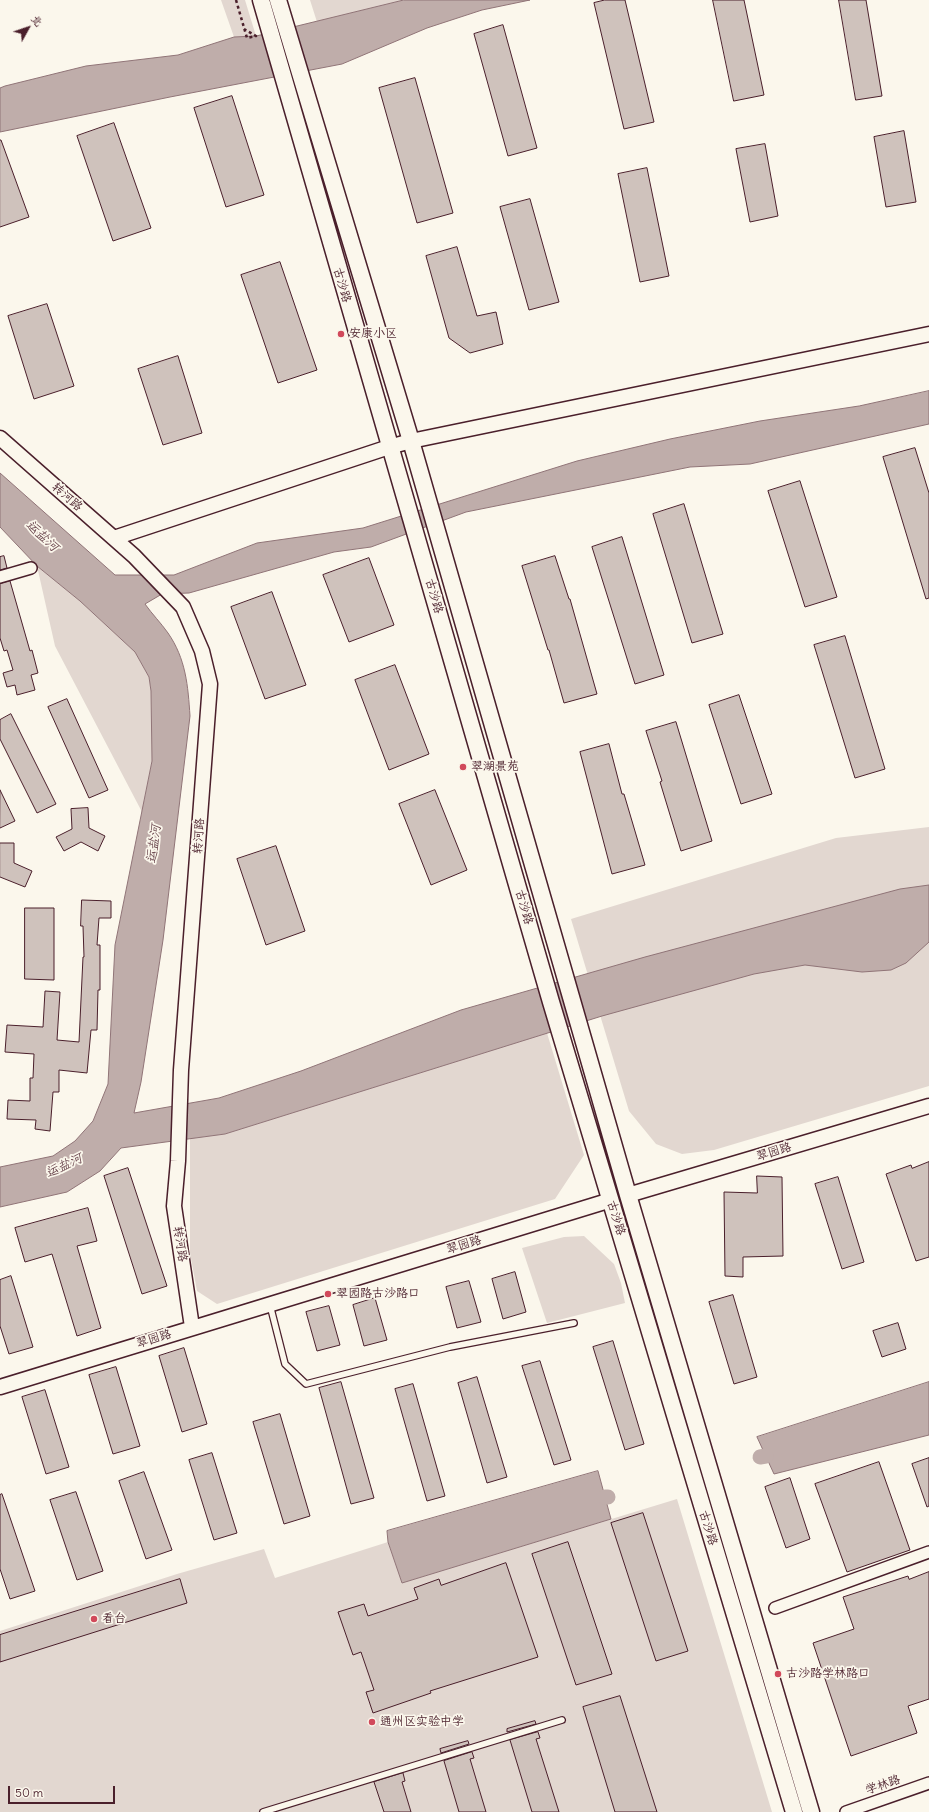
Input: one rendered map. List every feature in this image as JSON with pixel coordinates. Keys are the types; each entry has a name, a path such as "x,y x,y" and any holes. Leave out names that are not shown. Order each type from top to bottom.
{"main road":[{"name":"古沙路","path":"261,0 389,447 421,551 566,1053 794,1812"},
{"name":"古沙路","path":"278,0 426,495 628,1195 811,1812"}],"street":[{"path":"114,538 410,441 929,334"},
{"name":"转河路","path":"0,438 134,556 183,607 202,651 210,684 181,1070 178,1161 174,1206 192,1327"},
{"path":"0,577 30,568"},
{"name":"翠园路","path":"0,1388 192,1327 270,1305 611,1200 929,1106"},
{"path":"775,1608 929,1552"},
{"name":"学林路","path":"846,1812 929,1783"}],"lane":[{"path":"270,1305 285,1364 306,1384 450,1347 574,1323"},
{"path":"263,1812 562,1720"}],"path":[{"path":"236,0 244,29 247,38 256,36 244,29"}],"shaded area":[{"path":"221,0 245,0 256,36 234,37"},
{"path":"310,0 404,0 317,22"},
{"path":"37,566 80,601 135,652 149,677 151,691 152,761 142,812 55,646"},
{"path":"929,827 929,1086 714,1150 682,1154 656,1144 629,1111 571,919 836,838"},
{"path":"547,1033 584,1155 555,1199 217,1304 197,1291 190,1253 190,1138 225,1134"},
{"path":"584,1236 614,1264 621,1283 625,1303 547,1323 522,1248 564,1237"},
{"name":"通州区实验中学","path":"677,1499 772,1812 0,1812 0,1631 177,1574 264,1549 275,1578 388,1542 402,1583"}],"water":[{"path":"404,0 530,0 482,10 427,28 342,64 0,132 0,88 5,86 86,66 178,55 234,37 256,36"},
{"name":"运盐河","path":"929,391 929,424 750,464 690,467 466,512 371,547 334,552 189,593 162,594 145,604 168,633 179,653 187,683 190,716 163,940 141,1082 134,1113 219,1098 301,1071 461,1010 645,957 900,889 929,885 929,942 906,963 891,970 862,972 805,965 754,974 602,1016 225,1134 121,1148 100,1171 67,1192 0,1207 0,1167 53,1156 75,1141 93,1121 108,1084 115,945 152,761 151,691 149,677 135,652 80,601 37,566 0,527 0,473 115,575 174,575 257,543 363,528 577,461 670,439 760,421 859,406"},
{"path":"929,1382 929,1435 774,1474 757,1437"},
{"path":"598,1471 611,1519 402,1583 388,1542 387,1531"}],"building":[{"path":"605,0 625,0 654,122 624,129 594,3"},
{"path":"713,0 744,0 764,95 734,101"},
{"path":"839,0 866,0 882,96 856,100"},
{"path":"503,25 537,148 508,156 474,34"},
{"path":"415,78 453,213 417,223 379,88"},
{"path":"232,96 264,195 226,207 194,108"},
{"path":"114,123 151,228 113,241 77,136"},
{"path":"904,131 916,202 886,207 874,137"},
{"path":"0,140 29,217 0,227"},
{"path":"765,144 778,216 750,222 736,149"},
{"path":"647,168 669,276 640,282 618,174"},
{"path":"530,199 559,302 529,310 500,207"},
{"path":"457,247 477,316 496,312 503,344 470,353 449,338 426,256"},
{"path":"280,262 317,370 278,383 241,275"},
{"path":"47,304 74,386 34,399 8,316"},
{"path":"178,356 202,433 163,445 138,369"},
{"path":"915,448 929,493 929,598 926,599 883,457"},
{"path":"800,481 837,597 805,607 768,491"},
{"path":"684,504 723,634 692,643 653,514"},
{"path":"622,537 664,675 635,684 592,547"},
{"path":"4,556 7,568 0,570 0,557"},
{"path":"555,556 570,599 597,694 564,703 522,566"},
{"path":"369,558 394,625 349,642 323,575"},
{"path":"10,581 30,651 32,650 38,673 31,675 35,690 17,695 15,685 7,687 3,673 13,670 7,650 4,651 0,638 0,584"},
{"path":"272,592 306,685 265,699 231,607"},
{"path":"845,636 885,769 855,778 814,645"},
{"path":"395,665 429,754 389,770 355,680"},
{"path":"739,695 772,794 741,804 709,705"},
{"path":"67,699 108,790 89,798 48,707"},
{"path":"11,714 56,804 37,813 0,739 0,720"},
{"path":"676,722 712,841 681,851 660,782 662,781 646,731"},
{"path":"609,744 622,794 624,794 645,865 612,874 580,752"},
{"path":"0,790 15,821 0,828"},
{"path":"435,790 467,870 431,885 399,804"},
{"path":"88,808 89,828 105,836 98,851 81,842 64,851 56,837 72,829 71,809"},
{"path":"0,843 14,843 14,863 32,871 25,887 0,877"},
{"path":"276,846 305,931 266,945 237,859"},
{"path":"82,900 111,901 111,918 99,918 97,945 100,945 100,990 98,990 97,1030 91,1030 87,1073 59,1070 59,1092 53,1092 50,1131 35,1129 36,1120 7,1119 8,1100 30,1101 30,1078 33,1078 34,1054 5,1052 7,1025 43,1027 45,991 60,992 57,1040 79,1042 84,957 83,926 81,926"},
{"path":"25,908 54,908 54,980 25,979"},
{"path":"929,1162 929,1257 916,1261 886,1174 911,1165 912,1168"},
{"path":"128,1168 167,1286 142,1294 104,1176"},
{"path":"757,1176 782,1177 783,1256 743,1257 743,1277 725,1276 724,1192 757,1193"},
{"path":"838,1177 864,1262 842,1269 815,1184"},
{"path":"88,1208 97,1241 77,1246 101,1328 77,1336 52,1254 25,1262 15,1228"},
{"path":"515,1272 526,1312 503,1319 492,1279"},
{"path":"11,1276 33,1347 9,1354 0,1326 0,1280"},
{"path":"469,1281 481,1322 457,1328 446,1287"},
{"path":"733,1295 757,1377 734,1384 709,1302"},
{"path":"375,1298 387,1340 364,1346 353,1305"},
{"path":"329,1306 340,1345 317,1351 306,1312"},
{"path":"898,1323 906,1349 882,1357 873,1331"},
{"path":"613,1341 644,1444 625,1450 593,1347"},
{"path":"184,1348 207,1424 182,1432 159,1356"},
{"path":"540,1361 571,1460 554,1465 522,1366"},
{"path":"116,1367 140,1446 113,1454 89,1375"},
{"path":"477,1377 507,1477 487,1483 458,1383"},
{"path":"341,1382 374,1498 351,1504 319,1388"},
{"path":"413,1384 445,1496 427,1501 395,1389"},
{"path":"45,1390 69,1467 46,1474 22,1397"},
{"path":"280,1414 310,1516 284,1524 253,1422"},
{"path":"212,1453 237,1533 214,1540 189,1460"},
{"path":"929,1458 929,1506 927,1507 912,1464"},
{"path":"879,1462 910,1550 847,1572 815,1484"},
{"path":"144,1472 172,1550 146,1559 119,1481"},
{"path":"790,1478 810,1539 786,1548 765,1487"},
{"path":"76,1492 103,1571 77,1580 50,1500"},
{"path":"2,1494 35,1591 10,1599 0,1569 0,1495"},
{"path":"643,1513 688,1651 656,1661 611,1523"},
{"path":"568,1542 612,1674 576,1685 532,1554"},
{"path":"506,1563 538,1657 430,1691 431,1693 373,1713 366,1692 374,1690 361,1652 353,1655 338,1612 364,1604 368,1616 418,1599 414,1588 439,1579 441,1585"},
{"path":"929,1572 929,1699 908,1706 917,1733 851,1756 813,1643 854,1629 843,1597 908,1576 909,1579"},
{"name":"看台","path":"180,1579 187,1603 0,1662 0,1635"},
{"path":"620,1696 657,1812 615,1812 583,1707"},
{"path":"535,1721 536,1724 507,1732 507,1729"},
{"path":"538,1732 540,1738 536,1739 559,1812 532,1812 510,1740"},
{"path":"468,1741 469,1744 441,1753 440,1749"},
{"path":"472,1752 474,1758 470,1759 486,1812 459,1812 444,1761"},
{"path":"403,1773 405,1781 402,1782 411,1812 384,1812 374,1782"}],"waterway":[{"path":"760,1457 766,1456"}],"place":[{"name":"安康小区","path":"341,334"},
{"name":"翠湖景苑","path":"463,767"},
{"name":"翠园路古沙路口","path":"328,1294"},
{"name":"看台","path":"94,1619"},
{"name":"古沙路学林路口","path":"778,1674"},
{"name":"通州区实验中学","path":"372,1722"}]}
